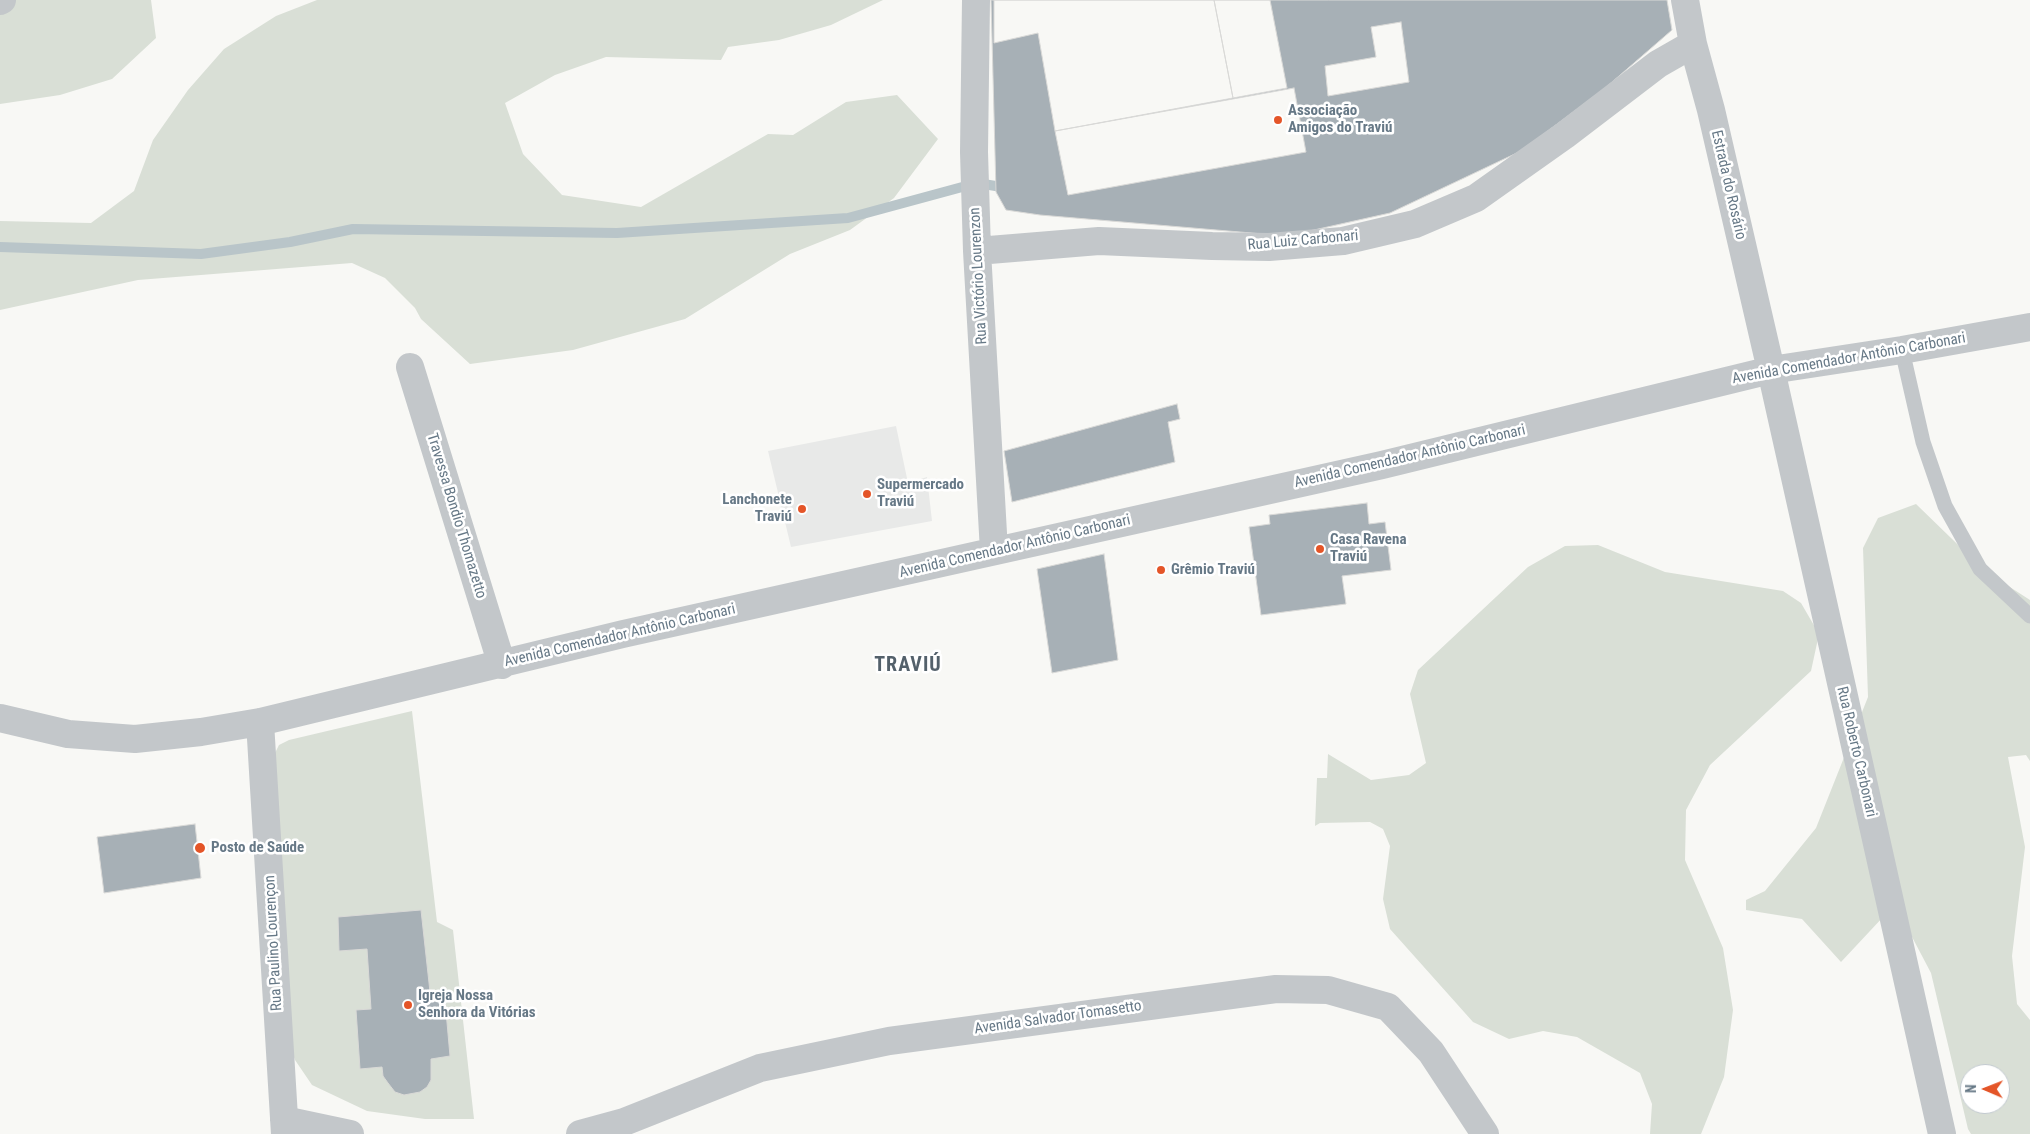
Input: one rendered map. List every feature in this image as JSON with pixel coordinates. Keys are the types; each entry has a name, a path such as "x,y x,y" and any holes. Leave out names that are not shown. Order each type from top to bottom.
{"street":[{"name":"Rua Victório Lourenzon","path":"976,0 974,152 977,251 994,551"},
{"name":"Estrada do Rosário","path":"1685,0 1693,44 1771,370"},
{"name":"Rua Luiz Carbonari","path":"977,251 1099,241 1269,247 1343,241 1415,224 1476,198 1658,64 1693,44"},
{"name":"Avenida Comendador Antônio Carbonari","path":"0,718 68,734 135,739 201,732 260,722 623,634 1382,464 1771,370 1902,350 2030,327"},
{"name":"Travessa Bondio Thomazetto","path":"410,367 502,664"},
{"name":"Rua Roberto Carbonari","path":"1771,370 1942,1134"},
{"name":"Rua Paulino Lourençon","path":"260,722 285,1127"},
{"name":"Avenida Salvador Tomasetto","path":"580,1134 624,1122 760,1068 788,1062 889,1041 1276,989 1328,990 1388,1007 1431,1052 1486,1134"},
{"path":"285,1127 350,1134"}],"lane":[{"path":"1902,350 1923,442 1945,506 1980,568 2030,616"}],"shaded area":[{"path":"0,0 151,0 156,38 112,79 60,95 0,104"},
{"path":"317,0 883,0 831,25 779,40 728,47 721,60 606,57 555,75 505,103 523,154 562,195 641,207 768,134 793,135 846,102 897,95 938,139 894,198 850,230 790,254 685,319 573,350 470,364 421,319 415,308 385,278 352,263 138,280 0,310 0,221 91,223 134,191 153,140 188,90 224,49 276,16"},
{"path":"896,426 908,483 927,477 932,521 791,547 768,451"},
{"path":"1916,504 1985,571 2030,600 2030,761 2026,755 2008,757 2025,847 2012,956 2017,1004 2030,1020 2030,1134 1971,1134 1968,1129 1964,1114 2010,1114 2010,1064 1960,1064 1960,1095 1931,973 1901,916 1884,916 1841,962 1802,919 1746,910 1746,900 1765,891 1816,828 1868,697 1863,548 1878,518"},
{"path":"1598,545 1665,572 1783,591 1801,603 1819,634 1811,671 1710,765 1686,810 1685,860 1723,948 1733,1010 1724,1077 1701,1134 1650,1134 1652,1104 1640,1073 1577,1037 1543,1031 1509,1039 1473,1022 1390,929 1383,899 1390,846 1383,829 1370,822 1320,823 1315,826 1317,778 1327,778 1328,754 1371,780 1409,775 1426,763 1410,694 1418,670 1528,567 1565,546"},
{"path":"412,711 437,922 453,930 474,1119 425,1119 367,1111 312,1085 295,1060 286,1036 274,755 279,745 289,740"}],"building":[{"name":"Associação Amigos do Traviú","path":"991,0 1667,0 1672,30 1604,89 1521,151 1390,213 1287,236 1040,215 1006,210 996,192"},
{"path":"994,0 1214,0 1233,98 1055,131 1038,33 994,43"},
{"path":"1214,0 1270,0 1287,88 1233,98"},
{"path":"1401,22 1409,82 1328,96 1325,66 1376,57 1371,27"},
{"path":"1294,88 1306,152 1068,195 1055,131"},
{"path":"1177,404 1180,419 1168,422 1175,462 1012,502 1004,451"},
{"name":"Casa Ravena Traviú","path":"1367,503 1369,524 1385,522 1391,570 1342,576 1346,604 1261,615 1249,527 1270,524 1269,515"},
{"path":"1104,554 1118,660 1052,673 1037,569"},
{"path":"195,824 201,878 104,893 97,837"},
{"name":"Igreja Nossa Senhora da Vitórias","path":"421,910 431,1001 445,1000 450,1056 431,1059 431,1080 427,1087 420,1092 404,1095 395,1092 383,1076 382,1067 360,1069 356,1010 371,1009 367,949 339,951 338,917"}],"waterway":[{"path":"0,247 201,254 290,242 353,229 617,233 848,218 977,183 1008,188"}],"place":[{"name":"Associação Amigos do Traviú","path":"1278,120"},
{"name":"Supermercado Traviú","path":"867,494"},
{"name":"Lanchonete Traviú","path":"802,509"},
{"name":"Casa Ravena Traviú","path":"1320,549"},
{"name":"Grêmio Traviú","path":"1161,570"},
{"name":"Posto de Saúde","path":"200,848"},
{"name":"Igreja Nossa Senhora da Vitórias","path":"408,1005"}],"district":[{"name":"TRAVIÚ","path":"908,666"}]}
